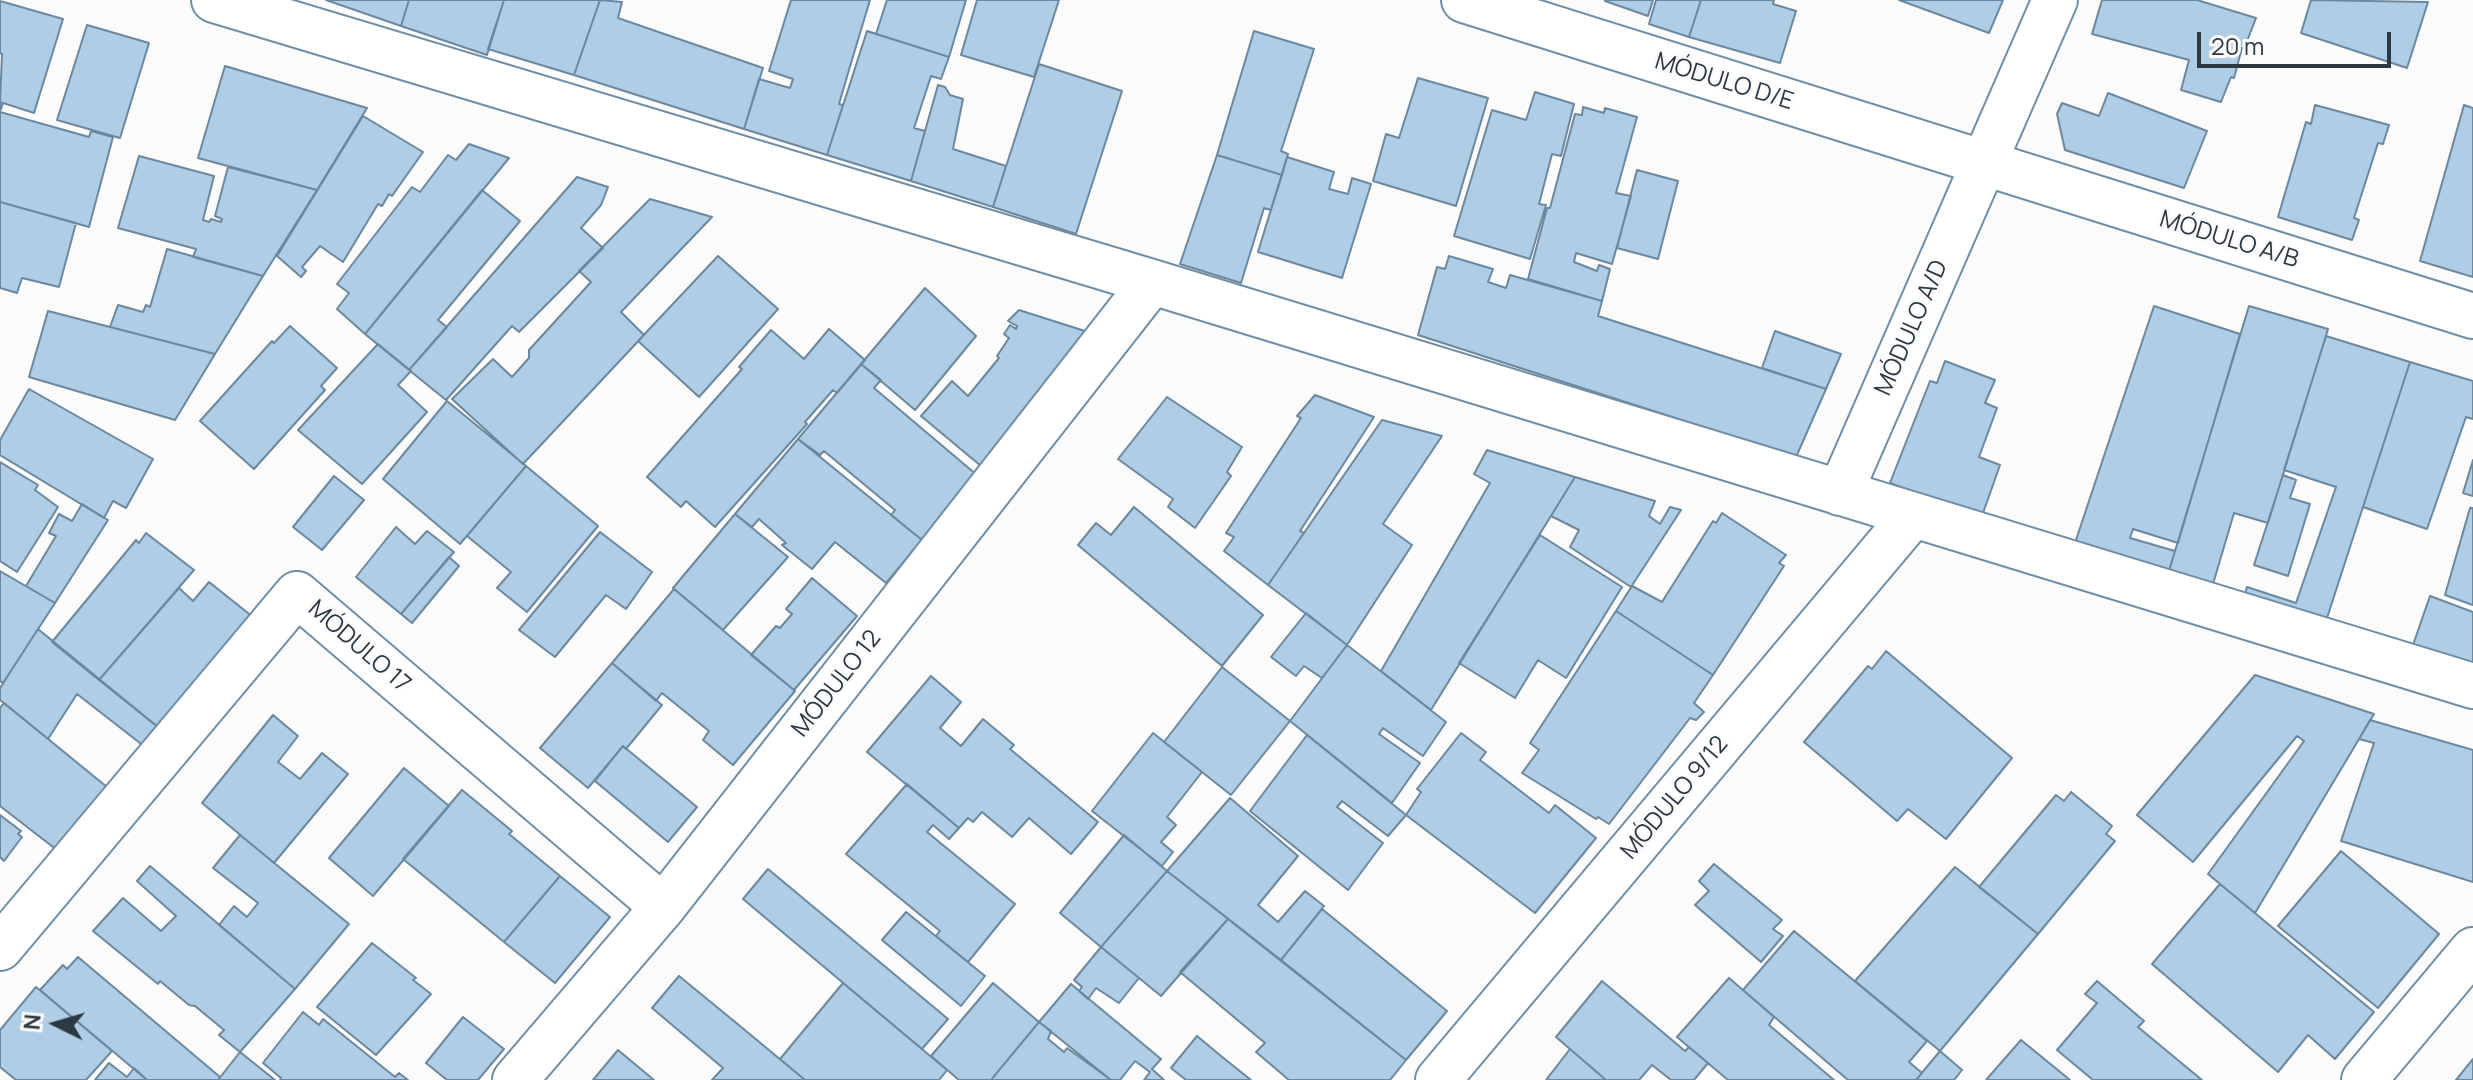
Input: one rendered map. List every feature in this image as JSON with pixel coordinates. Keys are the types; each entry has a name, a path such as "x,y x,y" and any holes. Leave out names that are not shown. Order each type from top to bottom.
{"street":[{"path":"214,0 1152,282 2473,686"},
{"name":"MÓDULO D/E","path":"1464,0 1984,163"},
{"name":"MÓDULO A/D","path":"1840,493 2055,0"},
{"name":"MÓDULO A/B","path":"1984,163 2473,316"},
{"name":"MÓDULO 12","path":"515,1080 663,907 1152,282"},
{"name":"MÓDULO 9/12","path":"1438,1080 1912,516"},
{"name":"MÓDULO 17","path":"0,948 297,594 663,907"},
{"path":"2364,1080 2473,950"}],"building":[{"path":"326,0 409,0 401,26"},
{"path":"409,0 504,0 487,55 401,26"},
{"path":"504,0 600,0 574,75 488,49"},
{"path":"600,0 622,2 618,18 763,68 744,129 574,75"},
{"path":"791,0 870,0 827,155 744,129 759,79 790,88 793,79 769,71"},
{"path":"887,0 966,0 949,57 876,34"},
{"path":"977,0 1059,0 1034,77 961,55"},
{"path":"1605,0 1653,0 1648,16 1605,1"},
{"path":"1656,0 1701,0 1689,37 1649,24"},
{"path":"1701,0 1774,0 1773,4 1796,11 1780,63 1689,37"},
{"path":"1899,0 2003,0 1989,33"},
{"path":"2102,0 2197,0 2256,18 2242,48 2234,78 2231,77 2221,102 2181,90 2189,60 2092,34"},
{"path":"2311,0 2428,2 2407,68 2301,33"},
{"path":"0,1 63,19 34,113 0,102"},
{"path":"87,25 149,43 120,138 57,120"},
{"path":"867,31 949,57 941,79 931,76 914,128 925,131 911,181 827,155"},
{"path":"1254,31 1314,49 1281,151 1288,154 1282,175 1217,155"},
{"path":"1039,64 1122,91 1076,234 993,207"},
{"path":"225,66 367,108 317,190 198,158"},
{"path":"1418,78 1488,98 1456,206 1373,181 1386,134 1399,138"},
{"path":"938,85 945,87 950,95 963,99 953,149 1006,166 993,207 911,181"},
{"path":"1535,92 1574,104 1561,156 1552,154 1539,204 1546,205 1530,259 1454,236 1492,110 1526,120"},
{"path":"2108,93 2207,131 2184,188 2065,150 2057,114 2062,103 2099,116"},
{"path":"2315,105 2389,125 2383,144 2378,143 2354,218 2359,220 2352,240 2278,217 2306,122 2311,124"},
{"path":"2464,105 2473,108 2473,277 2420,261"},
{"path":"1583,107 1604,113 1605,108 1637,117 1616,193 1631,196 1612,264 1576,253 1574,262 1597,271 1599,265 1610,269 1602,301 1528,279 1575,114 1582,115"},
{"path":"0,112 89,137 91,131 113,137 89,227 0,202"},
{"path":"363,116 423,152 392,196 389,194 382,206 378,204 343,262 320,246 302,267 306,271 301,277 277,256"},
{"path":"469,144 509,158 365,334 337,309 349,293 337,284 412,187 420,192 448,155 456,160"},
{"path":"1217,155 1282,175 1271,210 1264,208 1241,283 1180,264"},
{"path":"139,156 214,176 203,220 209,222 211,219 221,222 222,219 215,216 228,167 317,190 263,276 193,257 196,249 118,228"},
{"path":"1287,157 1334,172 1329,189 1348,194 1352,178 1371,184 1342,278 1258,252"},
{"path":"1637,170 1678,181 1658,259 1617,248"},
{"path":"577,177 608,187 601,205 581,228 603,248 519,332 512,326 446,400 409,370"},
{"path":"482,190 520,221 438,320 447,327 409,370 365,334"},
{"path":"650,199 712,217 621,312 644,335 523,464 452,399 493,359 512,377 529,358 529,350 591,282 579,271"},
{"path":"0,202 76,223 59,287 22,278 17,293 0,288"},
{"path":"167,249 263,276 215,354 110,327 118,305 143,312 146,305 150,307"},
{"path":"718,256 778,309 699,397 638,341"},
{"path":"1449,256 1493,269 1488,282 1506,288 1510,275 1602,301 1598,316 1826,389 1796,457 1418,335 1437,267 1445,269"},
{"path":"925,288 976,336 915,410 861,364"},
{"path":"2154,306 2240,334 2178,543 2133,529 2130,538 2175,551 2169,571 2075,543"},
{"path":"2249,306 2328,329 2268,523 2234,513 2213,584 2169,571"},
{"path":"1019,310 1088,332 987,471 921,416 952,381 968,396 999,358 997,356 1009,338 1004,334 1010,325 1016,329 1017,326 1008,321"},
{"path":"48,311 215,354 175,420 29,377"},
{"path":"290,326 337,368 321,386 325,390 254,469 200,421 272,341 274,343"},
{"path":"829,329 865,360 837,393 833,390 805,422 807,424 715,527 686,501 681,507 647,477 742,369 739,367 771,330 804,359"},
{"path":"1775,331 1841,354 1826,389 1762,368"},
{"path":"2326,336 2410,362 2327,618 2245,594 2247,587 2296,603 2336,487 2284,470"},
{"path":"378,344 411,371 398,385 427,412 362,484 298,430"},
{"path":"1945,361 1995,380 1985,403 1997,408 1979,457 2000,465 1983,513 1958,509 1890,483 1930,381 1937,383"},
{"path":"2410,362 2473,381 2473,419 2466,417 2427,529 2363,507"},
{"path":"861,364 881,380 874,388 978,476 922,540 891,515 895,510 824,451 820,455 798,439"},
{"path":"29,389 153,459 126,508 113,501 104,518 0,455 0,440"},
{"path":"1315,395 1374,417 1300,531 1304,533 1268,585 1224,551 1234,537 1226,533 1301,418 1297,416"},
{"path":"1167,397 1242,447 1227,472 1231,476 1195,528 1168,507 1173,499 1118,459"},
{"path":"447,401 526,466 460,544 383,479"},
{"path":"1382,420 1442,436 1383,524 1412,545 1347,645 1268,585"},
{"path":"798,439 922,540 886,583 835,542 812,569 782,545 786,543 759,519 752,527 735,514"},
{"path":"1487,450 1575,477 1431,710 1381,671 1490,483 1474,474"},
{"path":"2473,460 2473,496 2463,493"},
{"path":"0,462 38,485 35,490 58,507 17,572 0,561"},
{"path":"526,466 598,526 527,612 497,588 511,572 467,536"},
{"path":"2283,475 2296,480 2290,498 2310,504 2288,576 2254,565"},
{"path":"334,476 364,500 322,550 293,527"},
{"path":"1575,477 1655,501 1649,516 1660,524 1670,507 1681,510 1631,587 1570,547 1579,530 1551,516"},
{"path":"82,504 108,520 55,603 26,586 56,536 49,533 59,514 72,521"},
{"path":"1134,507 1263,615 1222,666 1078,545 1096,523 1111,535"},
{"path":"2470,508 2473,508 2473,605 2445,595"},
{"path":"1722,513 1786,555 1779,563 1784,566 1713,675 1616,611 1632,586 1662,602 1713,521 1716,523"},
{"path":"735,514 788,557 723,630 673,588"},
{"path":"396,527 415,544 427,531 454,552 401,614 356,577"},
{"path":"600,532 652,572 626,609 606,595 555,657 519,630"},
{"path":"146,533 194,570 99,680 52,642 136,540 139,543"},
{"path":"1540,535 1622,587 1566,678 1538,660 1515,698 1459,663"},
{"path":"449,557 459,566 412,623 401,614"},
{"path":"0,571 55,603 3,683 0,681"},
{"path":"812,578 857,616 794,690 751,655 776,626 780,628 792,614 786,609"},
{"path":"209,582 263,625 169,736 99,680 179,588 193,601"},
{"path":"674,589 795,691 733,765 703,740 709,731 662,693 656,701 612,663"},
{"path":"2430,596 2473,612 2473,665 2413,645"},
{"path":"1616,611 1713,675 1694,703 1704,712 1696,720 1690,718 1609,824 1522,773 1539,750 1530,743"},
{"path":"1306,613 1347,645 1322,678 1304,666 1296,676 1271,657"},
{"path":"38,629 169,736 154,754 77,694 48,739 0,700 0,688"},
{"path":"1347,645 1446,722 1423,756 1383,728 1379,734 1420,763 1392,803 1290,721"},
{"path":"1886,651 2012,758 1946,839 1908,809 1897,821 1804,742 1868,666 1872,669"},
{"path":"612,663 662,705 626,749 623,746 588,788 540,748"},
{"path":"1222,667 1290,721 1231,795 1164,742"},
{"path":"2255,675 2374,714 2255,913 2208,874 2304,741 2297,736 2193,862 2137,815"},
{"path":"931,676 961,702 940,728 961,746 983,719 1014,745 1010,749 1098,822 1071,854 1029,818 1012,837 982,812 973,822 968,818 959,828 867,752"},
{"path":"4,703 118,796 66,857 0,806 0,708"},
{"path":"273,715 298,736 278,762 300,779 322,753 348,774 274,863 202,803"},
{"path":"2370,720 2473,750 2473,882 2341,841 2374,743 2359,739"},
{"path":"1153,733 1202,772 1167,817 1176,825 1161,842 1173,852 1162,866 1092,811"},
{"path":"1461,733 1486,752 1480,760 1549,813 1555,805 1596,838 1535,913 1406,815 1421,792 1417,789"},
{"path":"1307,735 1406,815 1388,836 1342,801 1337,807 1383,843 1348,890 1250,811"},
{"path":"623,746 697,807 668,842 595,781"},
{"path":"404,768 449,806 373,896 329,858"},
{"path":"907,784 959,828 949,839 933,825 927,832 1015,904 968,962 936,936 940,931 846,854"},
{"path":"462,790 560,876 504,942 403,859"},
{"path":"2071,792 2112,826 2106,834 2115,841 2038,934 1979,887 2056,795 2064,801"},
{"path":"1230,798 1298,856 1258,905 1278,922 1305,891 1324,906 1281,960 1167,871"},
{"path":"0,815 21,831 18,834 22,837 4,861 0,857"},
{"path":"240,835 349,924 295,989 219,925 234,906 247,917 258,903 213,868"},
{"path":"1124,835 1167,871 1101,947 1060,913"},
{"path":"2341,851 2439,934 2378,1008 2278,926"},
{"path":"1714,864 1782,920 1773,929 1783,936 1761,962 1695,905 1709,891 1699,881"},
{"path":"150,866 295,989 240,1052 219,1035 224,1030 195,1006 189,1005 160,981 158,984 93,931 123,898 161,931 176,916 137,881"},
{"path":"1955,867 2038,934 1940,1051 1855,981"},
{"path":"768,869 948,1019 922,1049 743,899"},
{"path":"1167,871 1228,919 1161,996 1101,947"},
{"path":"560,876 610,917 555,983 504,942"},
{"path":"2220,884 2374,1012 2335,1059 2308,1035 2278,1072 2152,964"},
{"path":"1322,909 1447,1011 1406,1060 1281,960"},
{"path":"906,912 985,976 961,1006 882,940"},
{"path":"1228,919 1406,1060 1390,1080 1289,1080 1256,1052 1265,1043 1180,972"},
{"path":"1794,931 1927,1041 1909,1062 1922,1073 1916,1080 1848,1080 1743,990"},
{"path":"372,943 431,994 376,1055 317,1007"},
{"path":"1101,947 1139,978 1119,1003 1096,988 1088,999 1079,991 1082,987 1074,980"},
{"path":"78,957 220,1077 218,1080 147,1080 40,990 63,965 67,969"},
{"path":"679,976 805,1080 712,1080 723,1068 652,1008"},
{"path":"1729,978 1774,1017 1769,1025 1834,1080 1728,1080 1677,1037"},
{"path":"1602,981 1685,1051 1689,1047 1708,1063 1694,1080 1671,1080 1652,1065 1639,1080 1606,1080 1556,1037"},
{"path":"2097,981 2144,1021 2138,1027 2202,1080 2093,1080 2057,1050 2097,1003 2085,994"},
{"path":"843,983 947,1070 939,1080 805,1080 780,1059"},
{"path":"993,983 1039,1022 991,1080 959,1080 931,1056"},
{"path":"1071,984 1161,1059 1152,1069 1164,1080 1144,1080 1150,1072 1135,1061 1120,1080 1111,1080 1039,1022"},
{"path":"36,987 112,1051 86,1080 16,1080 0,1067 0,1030"},
{"path":"303,1012 319,1025 323,1019 395,1077 399,1073 408,1080 280,1080 263,1063"},
{"path":"463,1017 504,1049 478,1080 447,1080 426,1063"},
{"path":"1039,1022 1051,1031 1048,1039 1064,1052 1067,1048 1111,1080 991,1080"},
{"path":"1197,1036 1251,1080 1186,1080 1171,1068"},
{"path":"2021,1040 2070,1080 1986,1080"},
{"path":"1570,1049 1606,1080 1546,1080"},
{"path":"618,1050 654,1080 593,1080"},
{"path":"1940,1051 1962,1070 1954,1080 1916,1080"},
{"path":"240,1052 275,1080 218,1080"},
{"path":"2473,1059 2473,1080 2456,1080"},
{"path":"109,1063 127,1077 134,1068 147,1080 95,1080"}]}
